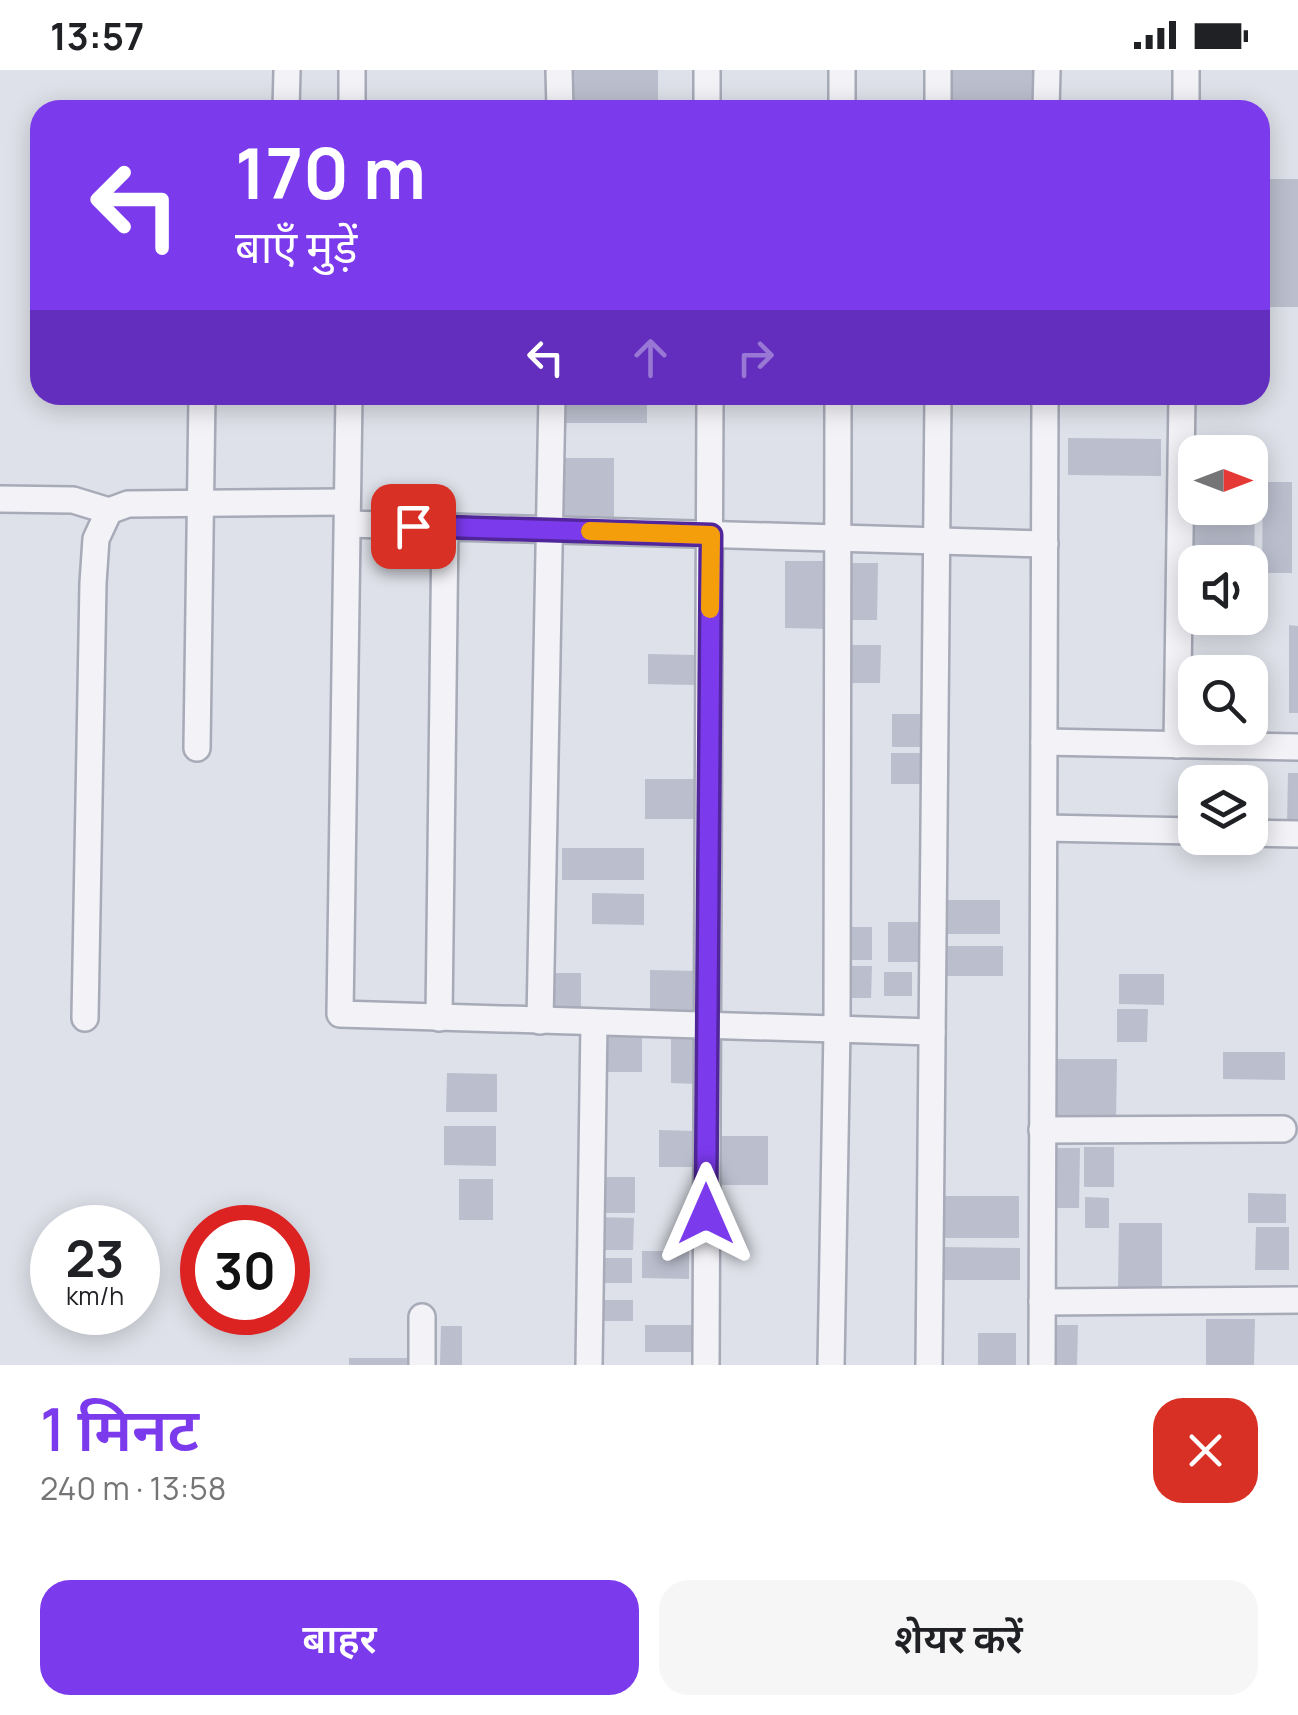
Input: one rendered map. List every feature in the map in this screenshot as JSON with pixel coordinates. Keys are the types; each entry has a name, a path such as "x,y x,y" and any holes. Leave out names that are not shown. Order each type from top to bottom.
{"street":[{"path":"286,70 286,100"},
{"path":"352,70 352,100"},
{"path":"559,70 560,100"},
{"path":"707,70 707,100"},
{"path":"842,70 842,100"},
{"path":"938,70 938,100"},
{"path":"1046,70 1046,100"},
{"path":"1186,70 1186,100"},
{"path":"197,748 202,405"},
{"path":"348,405 340,1014 932,1032"},
{"path":"540,1021 552,405"},
{"path":"706,1365 710,405"},
{"path":"831,1365 837,1029 838,405"},
{"path":"928,1365 938,405"},
{"path":"1042,1365 1045,405"},
{"path":"1179,655 1182,405"},
{"path":"0,499 73,500 109,511 128,504 200,504 347,514 445,527 1045,544"},
{"path":"85,1018 93,582 96,539 109,511"},
{"path":"439,1018 445,527"},
{"path":"1044,742 1298,748"},
{"path":"1044,828 1178,831"},
{"path":"1268,833 1298,834"},
{"path":"589,1365 594,1022"},
{"path":"1042,1130 1283,1130"},
{"path":"1042,1302 1298,1300"},
{"path":"422,1316 422,1365"}],"building":[{"path":"570,70 658,70 658,100 570,100"},
{"path":"948,70 1032,70 1032,100 948,100"},
{"path":"1270,179 1298,179 1298,307 1270,307"},
{"path":"565,405 647,405 647,423 565,423"},
{"path":"1068,438 1161,439 1161,476 1068,475"},
{"path":"564,458 614,458 614,524 564,523"},
{"path":"1268,482 1292,482 1292,573 1268,573 1268,545 1262,545 1263,525 1268,525"},
{"path":"1194,525 1255,525 1254,545 1194,545"},
{"path":"785,561 832,561 832,629 785,628"},
{"path":"845,563 878,563 877,620 845,620"},
{"path":"1289,625 1298,626 1298,713 1289,713"},
{"path":"844,645 881,645 880,683 844,683"},
{"path":"648,654 695,655 695,685 648,684"},
{"path":"892,714 925,714 925,747 892,747"},
{"path":"891,753 929,753 929,784 891,784"},
{"path":"1288,773 1298,773 1298,825 1287,825"},
{"path":"645,779 697,779 697,819 645,819"},
{"path":"562,848 644,848 644,880 562,880"},
{"path":"592,893 644,894 644,925 592,924"},
{"path":"946,900 1000,900 1000,934 946,934"},
{"path":"888,922 932,922 932,962 888,962"},
{"path":"843,927 872,927 872,960 843,960"},
{"path":"947,946 1003,946 1003,976 947,976"},
{"path":"844,966 872,966 871,998 844,998"},
{"path":"650,970 700,971 700,1019 650,1019"},
{"path":"884,972 912,972 912,996 884,996"},
{"path":"555,973 581,973 581,1017 555,1017"},
{"path":"1119,974 1164,974 1164,1005 1119,1004"},
{"path":"1117,1009 1148,1009 1147,1042 1117,1042"},
{"path":"601,1028 642,1028 642,1072 601,1072"},
{"path":"671,1036 698,1036 698,1084 671,1083"},
{"path":"1223,1052 1285,1052 1285,1080 1223,1079"},
{"path":"1057,1059 1117,1059 1116,1121 1057,1120"},
{"path":"447,1073 497,1074 497,1112 446,1112"},
{"path":"444,1126 496,1126 496,1166 444,1165"},
{"path":"659,1130 695,1131 695,1167 659,1167"},
{"path":"708,1136 768,1136 768,1185 707,1185"},
{"path":"1084,1147 1114,1147 1114,1187 1084,1187"},
{"path":"1057,1148 1080,1148 1079,1208 1057,1208"},
{"path":"595,1177 635,1177 635,1213 595,1213"},
{"path":"459,1179 493,1179 493,1220 459,1220"},
{"path":"1248,1193 1286,1194 1286,1223 1248,1223"},
{"path":"938,1196 1019,1196 1019,1238 938,1238"},
{"path":"1085,1197 1109,1198 1109,1228 1085,1228"},
{"path":"594,1217 634,1218 633,1250 593,1250"},
{"path":"1119,1223 1162,1223 1162,1293 1118,1292"},
{"path":"1256,1227 1289,1227 1289,1270 1255,1270"},
{"path":"941,1247 1020,1248 1020,1280 941,1280"},
{"path":"642,1251 689,1251 689,1279 642,1278"},
{"path":"596,1258 632,1258 632,1283 596,1283"},
{"path":"597,1300 633,1300 633,1321 596,1321"},
{"path":"1206,1319 1255,1319 1254,1365 1206,1365"},
{"path":"645,1325 694,1325 694,1352 645,1352"},
{"path":"1053,1325 1078,1325 1077,1365 1053,1365"},
{"path":"441,1326 462,1326 462,1365 440,1365"},
{"path":"978,1333 1016,1333 1016,1365 978,1365"},
{"path":"349,1358 407,1358 407,1365 349,1365"}],"slow traffic":[{"path":"590,531 711,535 710,609"}],"route":[{"path":"413,526 711,535 706,1214"}]}
